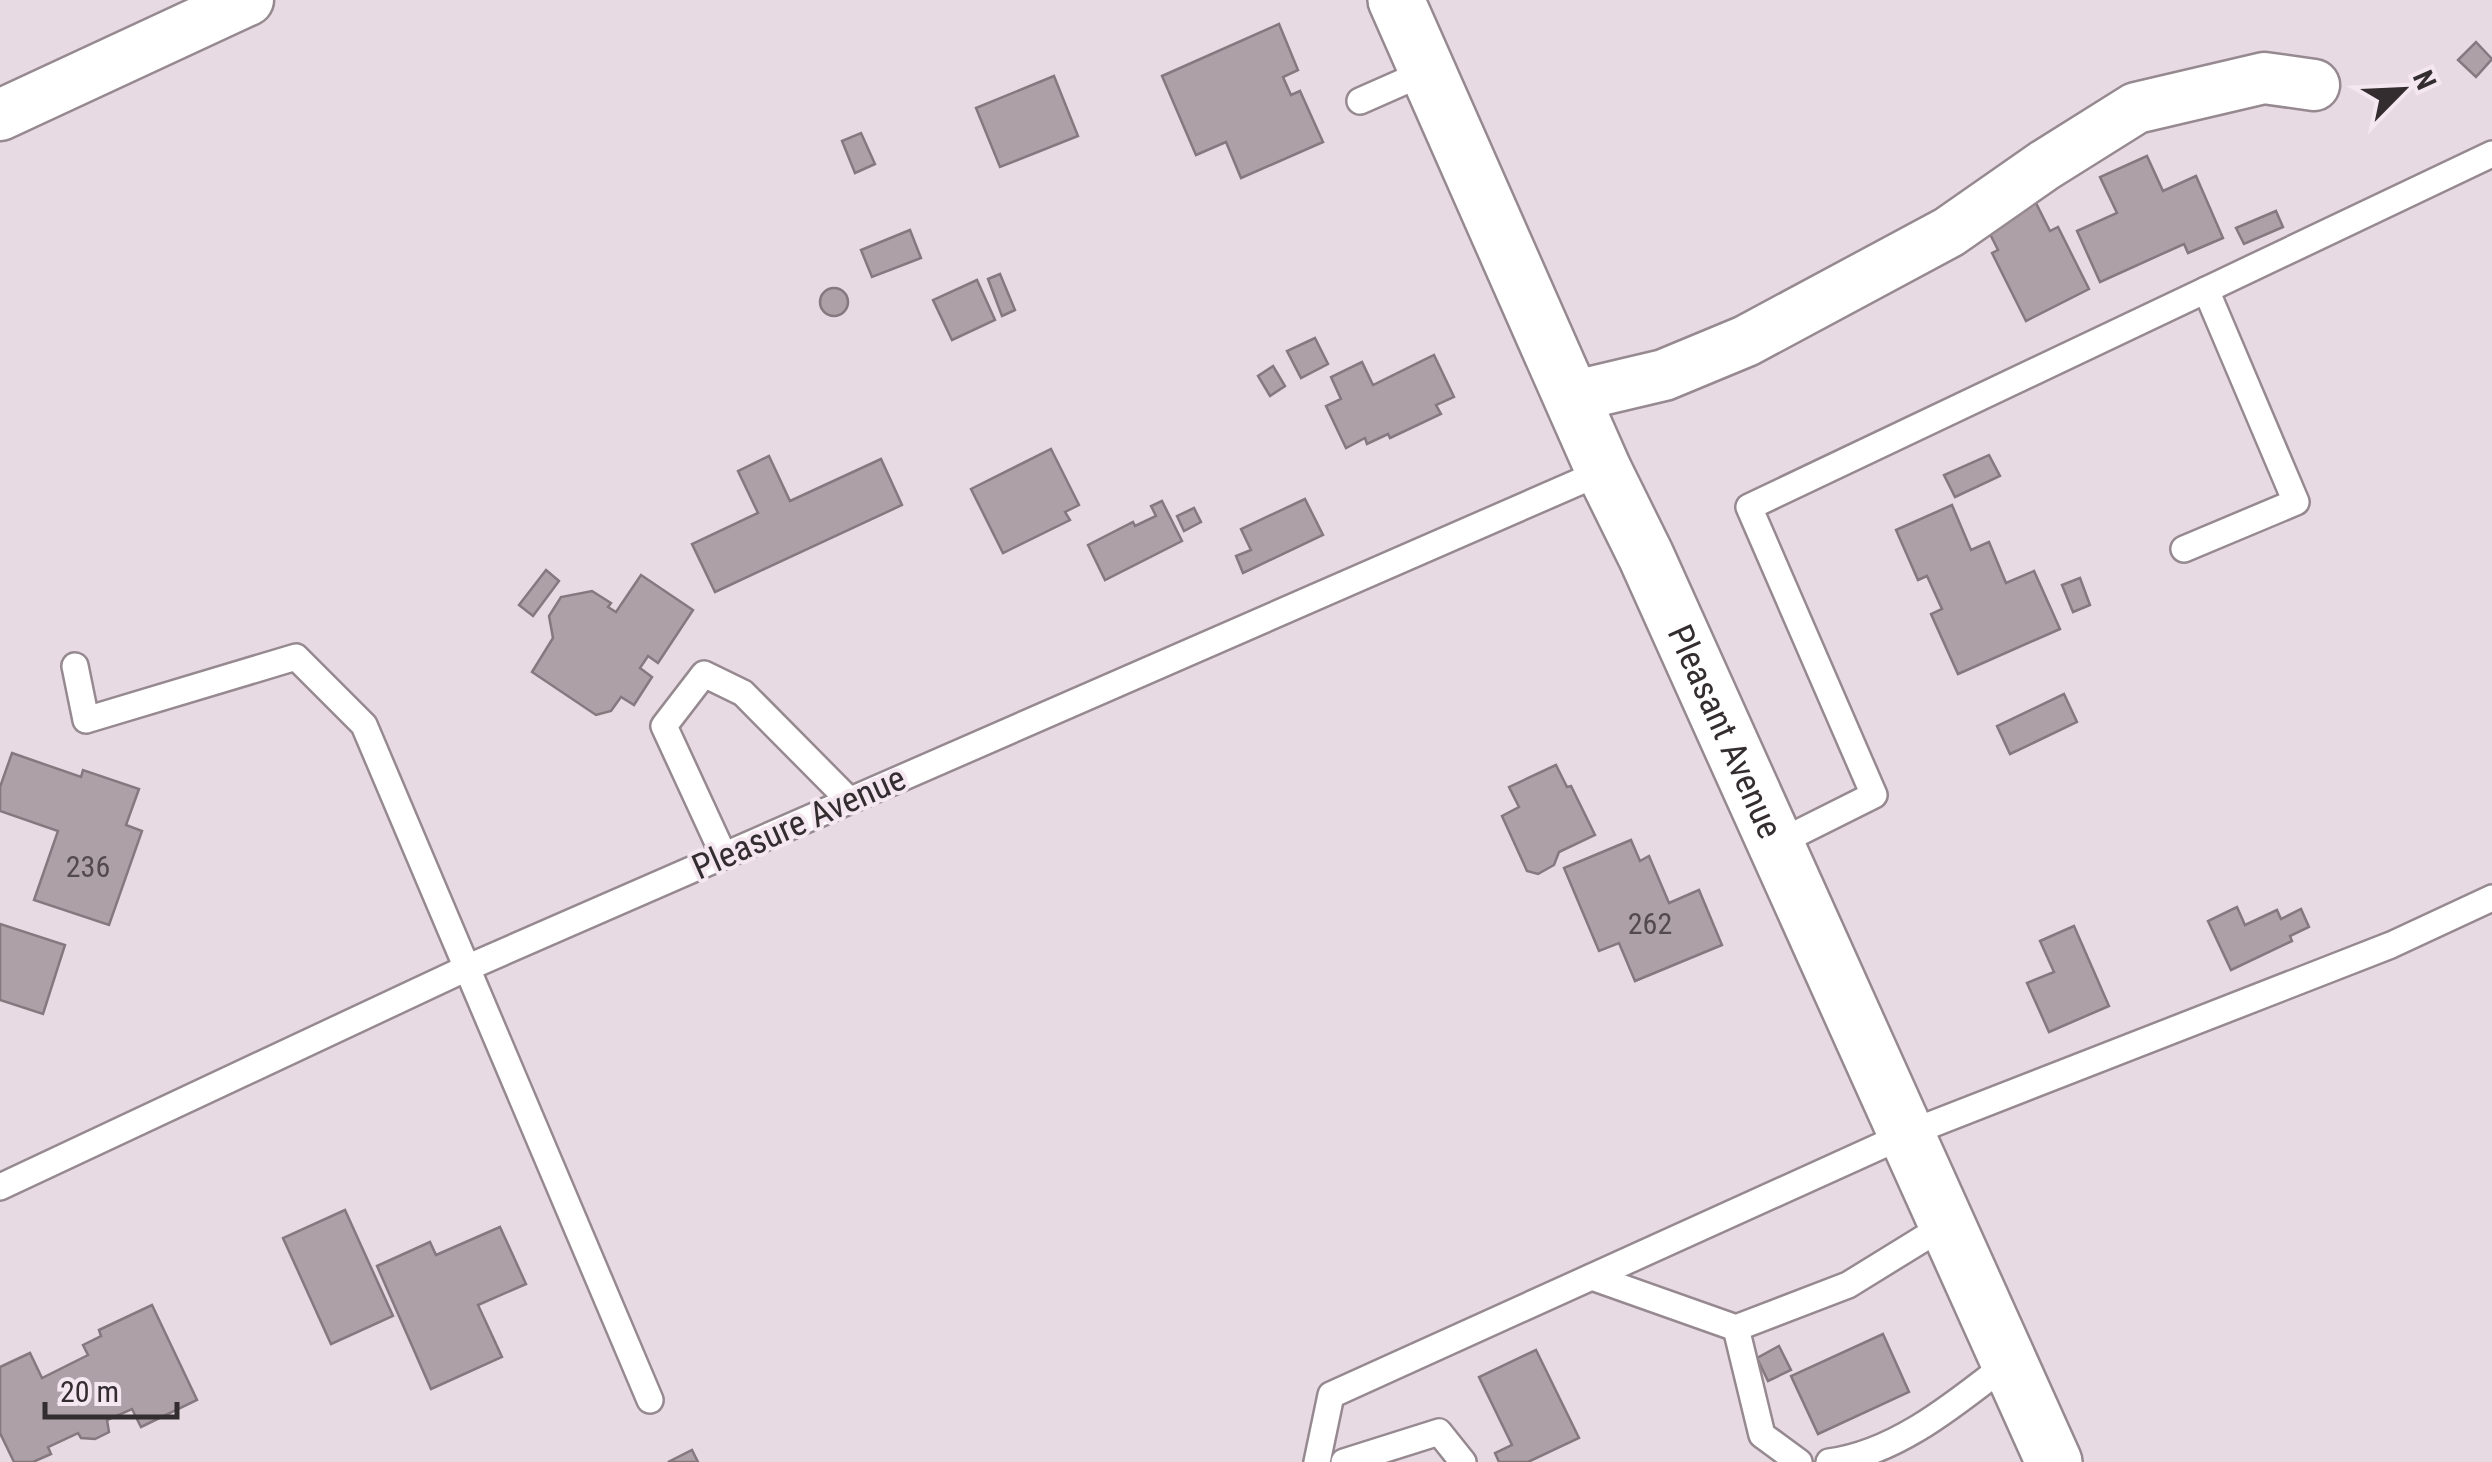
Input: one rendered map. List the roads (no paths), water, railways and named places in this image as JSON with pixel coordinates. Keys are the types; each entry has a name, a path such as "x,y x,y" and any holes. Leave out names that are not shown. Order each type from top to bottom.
{"street":[{"path":"0,114 248,0"},
{"name":"Pleasant Avenue","path":"1396,0 1604,471 1646,556 2054,1462"},
{"path":"1571,397 1664,375 1746,341 1950,232 2136,108 2264,78 2314,84"}],"lane":[{"path":"1360,101 1428,70"},
{"path":"1776,844 1874,795 1750,507 2492,154"},
{"path":"2184,550 2296,502 2206,290"},
{"name":"Pleasure Avenue","path":"0,1187 469,967 1604,471"},
{"path":"75,666 86,720 296,657 364,725 650,1400"},
{"path":"724,856 664,726 704,674 743,693 849,800"},
{"path":"1317,1462 1330,1395 1907,1134 2391,945 2492,898"},
{"path":"1592,1277 1736,1328 1848,1285 1947,1224"},
{"path":"1736,1328 1762,1435 1799,1462"},
{"path":"1829,1462 1858,1458 1942,1414 2009,1362"},
{"path":"1344,1462 1439,1432 1463,1462"}]}
